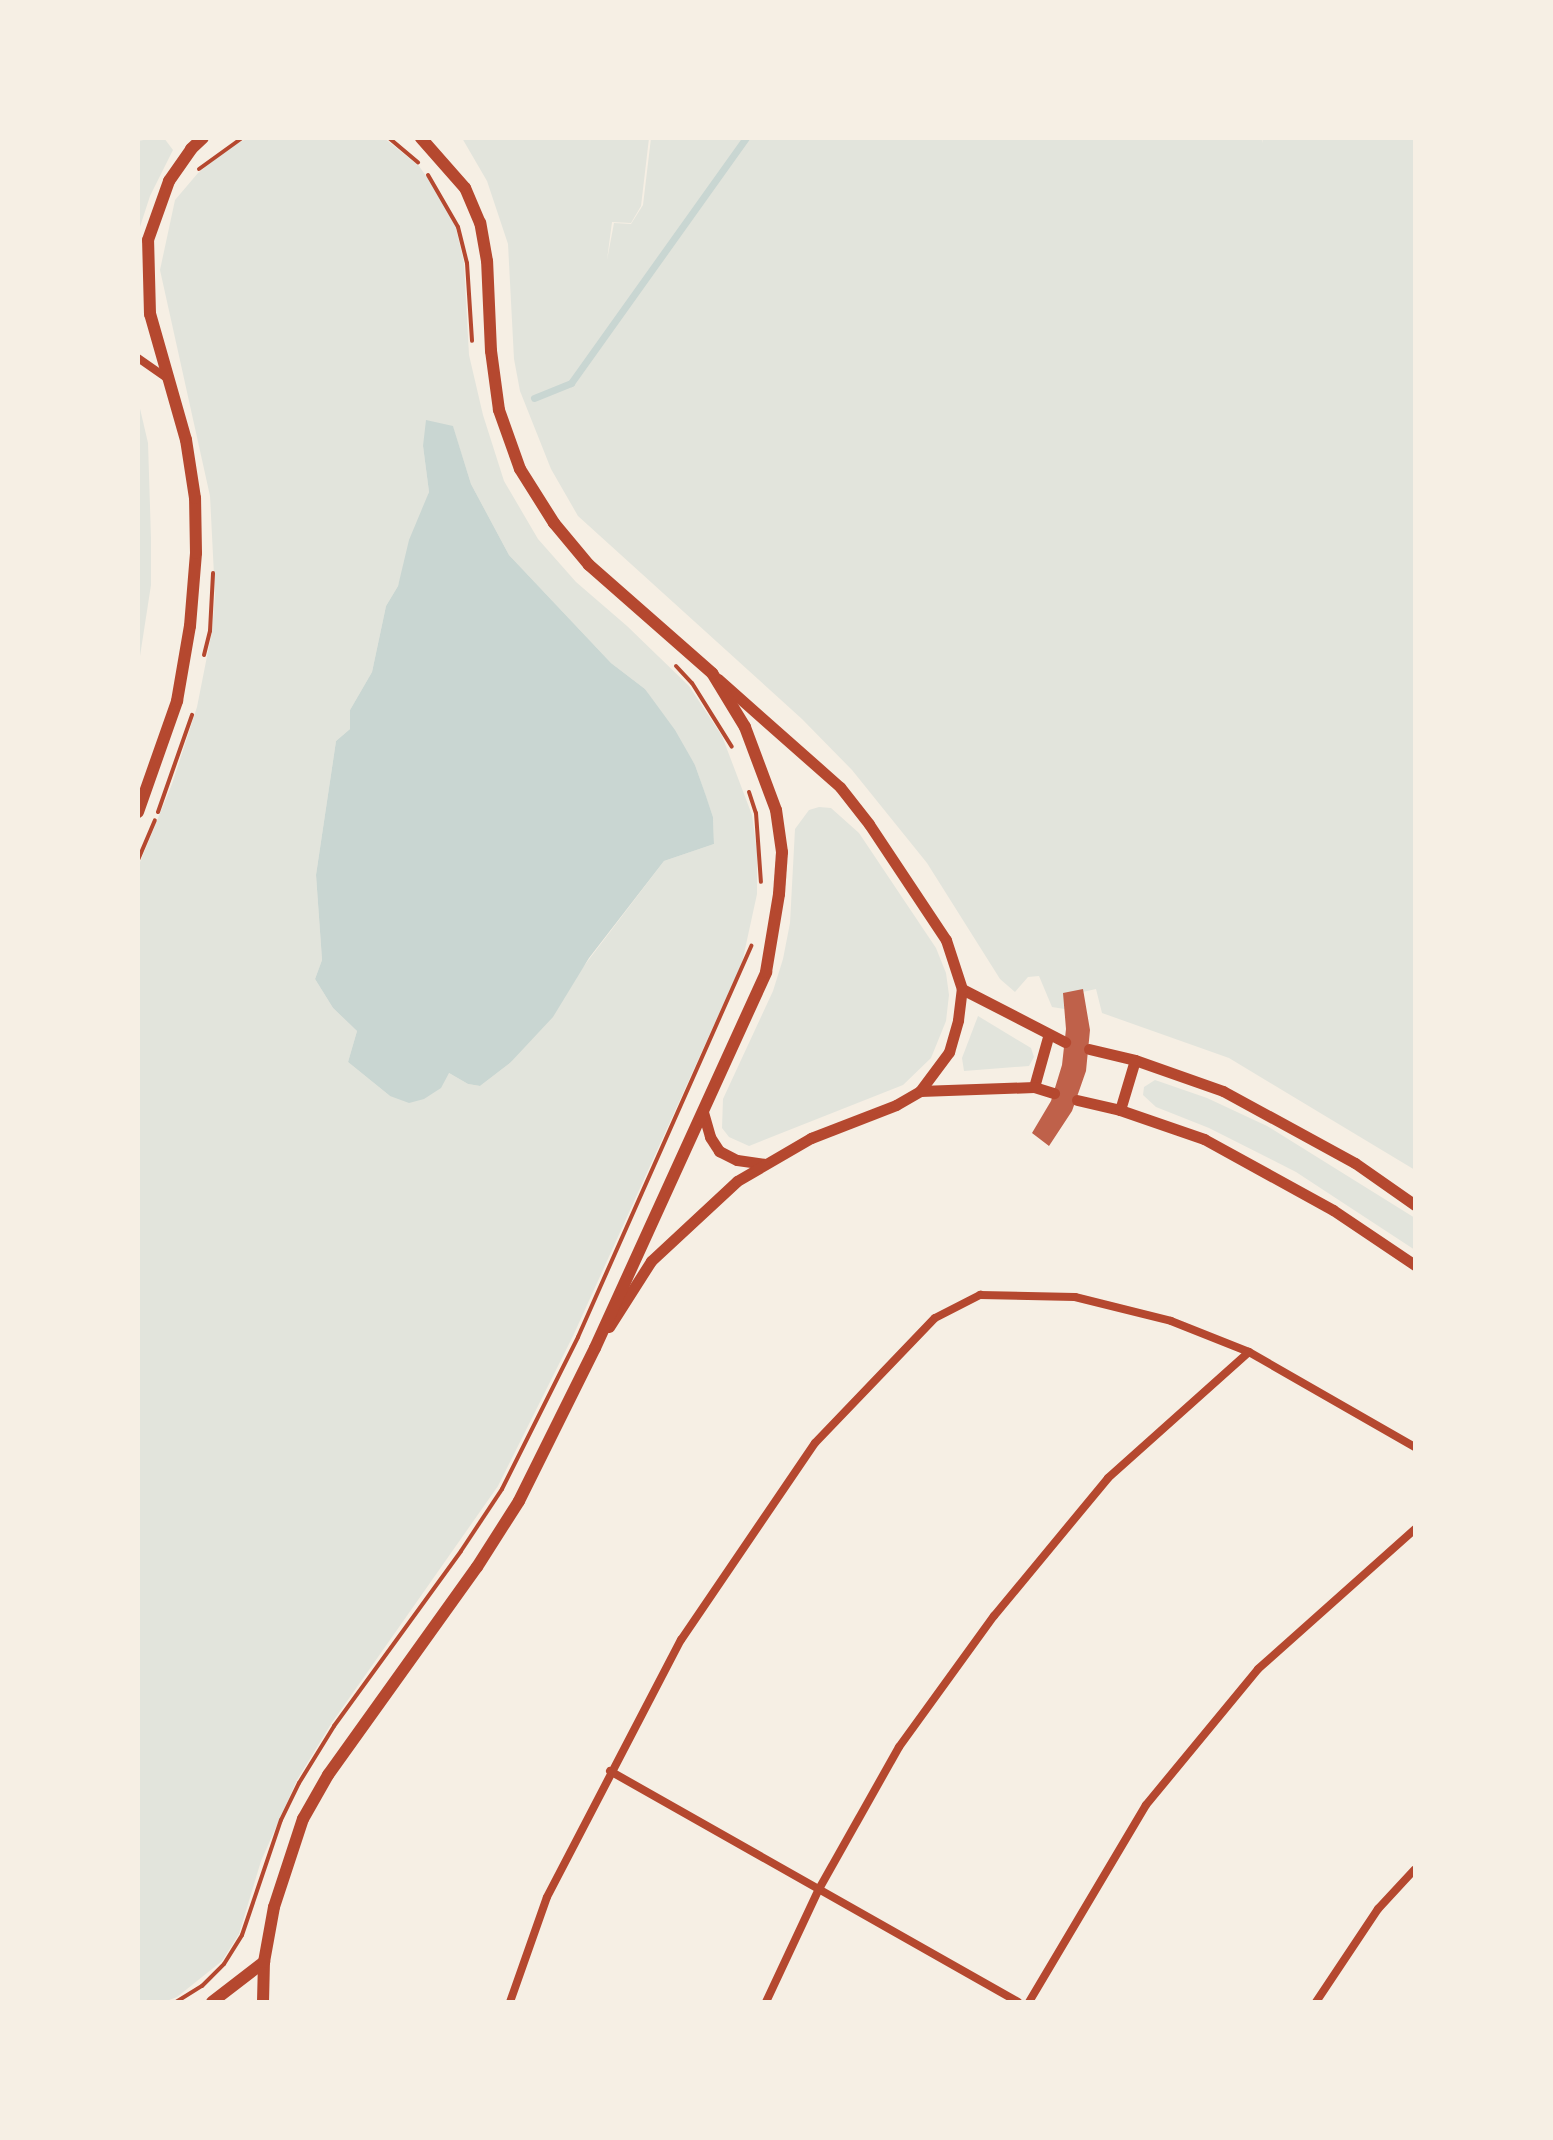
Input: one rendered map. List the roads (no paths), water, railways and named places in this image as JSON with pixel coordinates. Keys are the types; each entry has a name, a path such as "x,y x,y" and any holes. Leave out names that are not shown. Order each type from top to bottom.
{"main road":[{"path":"138,812 177,701 194,592 195,498 186,440 150,314 148,240 169,181 191,149 203,138"},
{"path":"263,2002 264,1962 274,1907 303,1819 328,1775 477,1567 519,1501 595,1348 766,972 775,933 782,852 776,810 761,762 745,727 712,673 589,565 554,523 520,469 499,410 491,351 487,261 480,223 465,188 421,138"},
{"path":"212,2002 264,1962"}],"street":[{"path":"138,358 170,380"},
{"path":"595,1348 651,1261 737,1181 811,1138 896,1105 920,1091 949,1052 962,989 946,940 869,824 840,787 712,673"},
{"path":"962,989 1048,1037 1065,1042"},
{"path":"1034,1087 1048,1037"},
{"path":"1089,1049 1135,1060 1223,1091 1355,1163 1415,1205"},
{"path":"1120,1110 1135,1060"},
{"path":"920,1091 1034,1087 1054,1093"},
{"path":"1077,1100 1120,1110 1204,1139 1333,1210 1415,1265"},
{"path":"703,1112 710,1137 719,1151 737,1160 764,1164"},
{"path":"510,2002 547,1897 681,1640 815,1443 935,1318 980,1295 1075,1297 1171,1321 1249,1352 1415,1447"},
{"path":"766,2002 819,1889 899,1747 994,1616 1108,1478 1249,1352"},
{"path":"1029,2002 1146,1805 1258,1669 1415,1529"},
{"path":"610,1771 1018,2002"},
{"path":"1316,2002 1378,1909 1415,1869"}],"waterway":[{"path":"534,398 571,383 746,138"}]}
